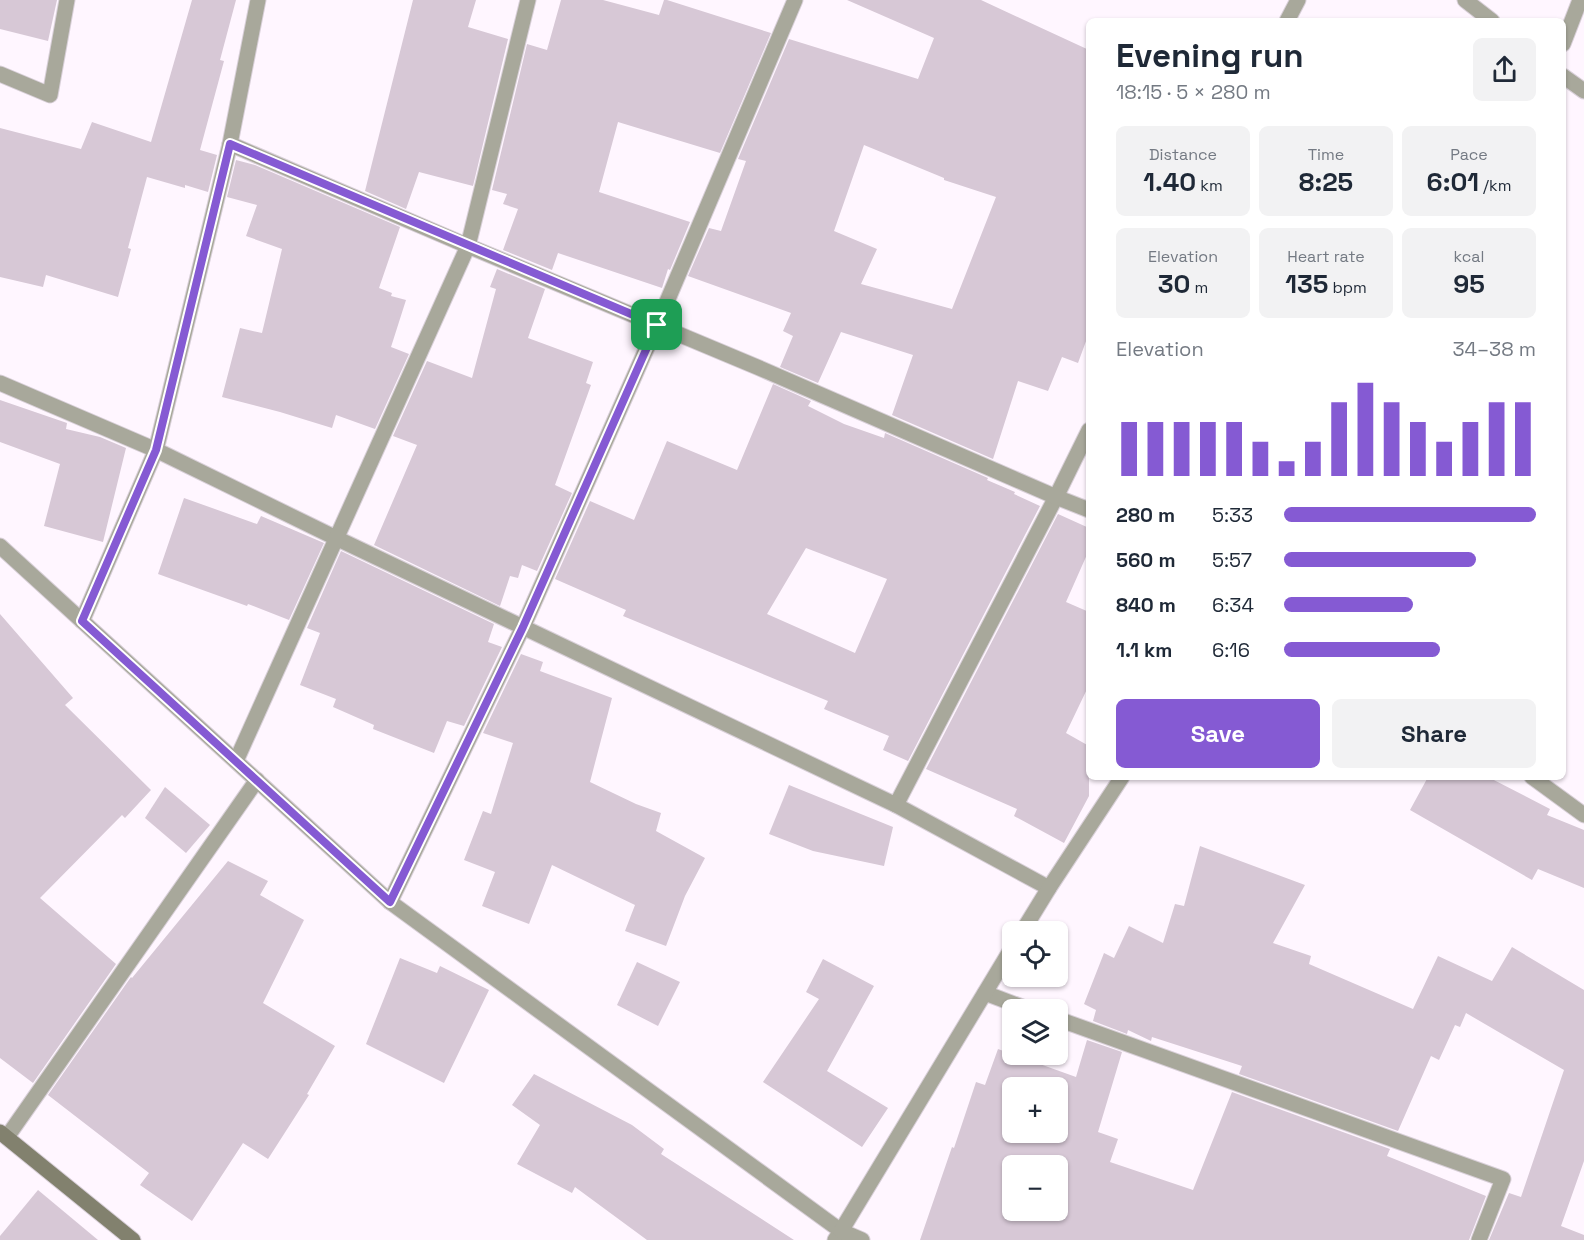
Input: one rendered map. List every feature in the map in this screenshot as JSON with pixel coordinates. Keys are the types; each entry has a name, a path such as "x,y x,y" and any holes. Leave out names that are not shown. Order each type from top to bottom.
{"main road":[{"path":"3,1134 133,1240"}],"street":[{"path":"0,74 50,94 67,0"},
{"path":"82,621 156,450 230,144 258,0"},
{"path":"236,761 468,246 528,0"},
{"path":"390,902 523,627 657,325 795,0"},
{"path":"1289,18 1298,0"},
{"path":"1465,0 1488,18"},
{"path":"1566,36 1580,0"},
{"path":"1566,78 1584,91"},
{"path":"230,144 1086,509"},
{"path":"0,383 156,450 896,805 1049,888"},
{"path":"896,805 1086,436"},
{"path":"0,546 390,902 838,1236 862,1240"},
{"path":"3,1134 257,780"},
{"path":"1030,921 1120,780"},
{"path":"1536,780 1584,815"},
{"path":"838,1236 1002,965"},
{"path":"985,993 1002,999"},
{"path":"1068,1023 1503,1179 1479,1240"}],"building":[{"path":"0,0 57,0 48,41 0,29"},
{"path":"192,0 236,0 220,60 224,61 200,150 217,155 208,192 147,177 118,297 46,275 43,287 0,277 0,128 81,149 92,122 151,142"},
{"path":"413,0 476,0 468,27 508,39 473,186 419,172 406,209 365,191"},
{"path":"561,0 603,0 659,15 664,0 667,0 771,33 720,153 618,122 599,192 690,222 670,270 668,269 662,288 558,253 552,270 503,250 518,209 503,204 507,194 492,190 527,44 547,50"},
{"path":"847,0 981,0 1086,49 1086,341 1078,363 1062,357 1048,391 1018,381 993,459 892,415 913,355 841,332 818,383 780,367 793,336 783,331 791,313 688,276 709,228 721,231 746,161 738,159 789,39 918,79 934,38","holes":["864,145 944,178 944,180 996,197 952,309 861,284 877,249 834,231"]},
{"path":"236,160 255,165 400,227 379,288 392,293 391,296 406,300 391,347 409,354 375,429 336,415 332,428 222,397 240,328 262,333 282,249 246,236 257,205 227,197"},
{"path":"497,269 545,289 528,338 593,362 586,383 591,385 555,485 572,493 537,571 522,565 518,578 510,576 500,606 374,545 417,445 393,436 427,361 472,378 496,289 490,287"},
{"path":"773,384 811,401 808,406 844,424 884,438 885,433 988,478 987,480 1040,506 908,761 883,750 889,736 824,709 828,701 623,616 626,610 555,579 590,501 634,520 667,441 737,470","holes":["806,548 887,579 855,653 767,614"]},
{"path":"0,400 67,423 66,429 100,437 126,448 103,542 44,526 60,464 0,442"},
{"path":"184,498 257,524 261,516 324,543 289,620 158,574"},
{"path":"1058,514 1086,527 1086,557 1066,602 1086,611 1086,691 1066,733 1086,744 1086,780 1089,780 1089,796 1064,843 1014,816 1017,809 926,769"},
{"path":"341,551 494,624 488,642 502,647 464,726 447,721 434,753 373,729 374,725 333,707 336,699 300,685 320,633 307,628"},
{"path":"0,614 73,698 65,705 151,790 125,818 122,815 40,898 116,964 33,1083 0,1058"},
{"path":"521,654 543,662 540,671 612,698 590,782 661,813 656,831 705,858 685,896 666,946 625,931 635,905 552,865 529,924 482,906 495,872 464,860 483,811 491,814 513,743 483,733"},
{"path":"1426,780 1494,780 1550,809 1547,815 1584,830 1584,888 1538,869 1532,880 1410,810"},
{"path":"789,785 893,827 884,866 813,851 769,834"},
{"path":"165,787 210,825 186,853 145,818"},
{"path":"1200,846 1305,885 1273,943 1311,956 1309,964 1413,1009 1438,956 1492,981 1512,947 1584,990 1584,1161 1561,1226 1584,1235 1584,1240 1489,1240 1509,1193 1521,1197 1564,1070 1466,1013 1460,1027 1455,1025 1439,1060 1431,1056 1398,1131 1239,1074 1242,1066 1152,1037 1151,1041 1128,1030 1127,1034 1093,1021 1096,1010 1084,1004 1104,953 1114,958 1129,926 1163,943 1175,904 1184,906"},
{"path":"228,861 268,881 260,895 304,920 263,1003 335,1046 307,1094 309,1095 268,1159 243,1143 192,1221 140,1185 149,1173 48,1095 131,977"},
{"path":"400,958 437,973 440,966 489,990 444,1083 366,1044"},
{"path":"823,959 874,986 827,1071 888,1108 862,1147 763,1082 819,999 806,992"},
{"path":"637,962 680,982 658,1026 617,1005"},
{"path":"1087,1040 1122,1052 1098,1132 1118,1139 1110,1162 1193,1190 1232,1092 1390,1149 1387,1156 1486,1196 1469,1240 920,1240 976,1082 985,1085 998,1049 1002,1050 1002,1065 1043,1065 1076,1077"},
{"path":"534,1074 632,1125 664,1149 661,1154 794,1240 647,1240 575,1187 572,1193 517,1164 540,1125 512,1105"},
{"path":"38,1190 98,1240 0,1240 0,1236"}],"route":[{"path":"230,144 657,325 523,627 390,902 82,621 156,450 230,144"}]}
